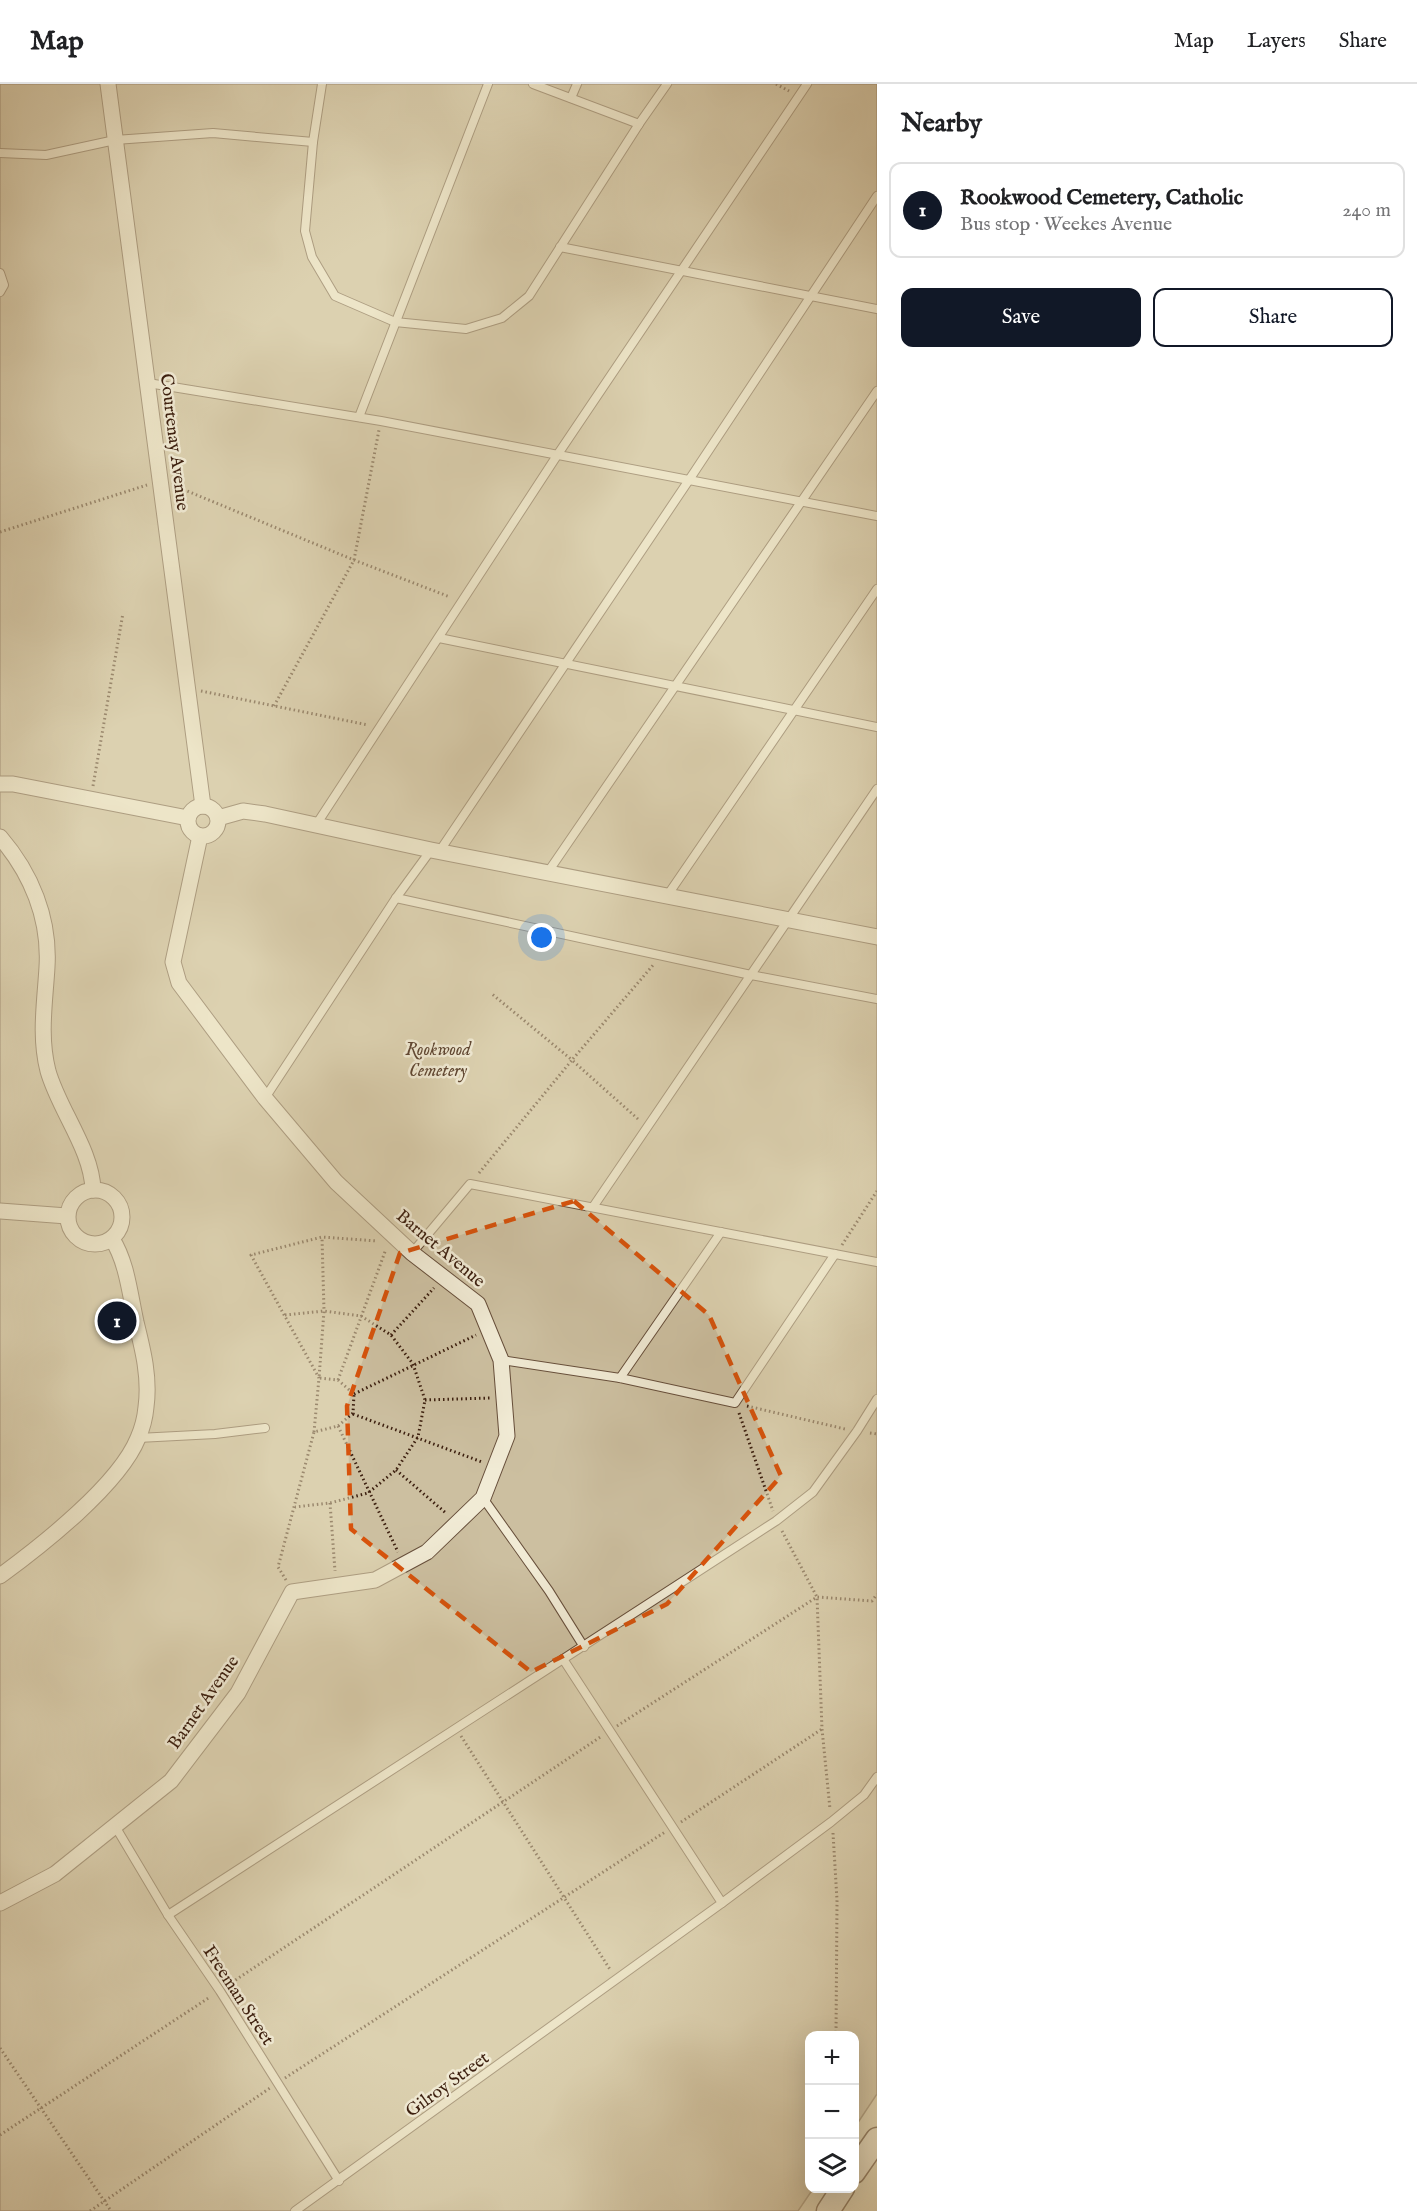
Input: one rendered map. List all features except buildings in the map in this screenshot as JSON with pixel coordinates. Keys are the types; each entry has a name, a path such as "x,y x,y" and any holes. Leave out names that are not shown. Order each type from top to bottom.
{"main road":[{"path":"859,2166 877,2139"},
{"path":"828,2211 840,2193"}],"street":[{"name":"Courtenay Avenue","path":"108,84 203,806"},
{"path":"0,784 14,784 188,818"},
{"path":"203,806 214,810 218,818 217,827 206,836 200,836 191,829 188,818 195,808 203,806"},
{"path":"218,818 243,811 435,851 877,937"},
{"name":"Barnet Avenue","path":"0,1903 55,1874 171,1781 238,1693 292,1592 375,1580 427,1552 483,1498 507,1436 501,1360 478,1304 412,1253 336,1182 265,1098 179,983 173,962 200,836"},
{"path":"0,837 26,873 42,912 47,955 43,1019 45,1057 56,1092 86,1161 93,1190"},
{"path":"93,1190 99,1190 112,1196 122,1214 120,1228 112,1239 99,1244 85,1243 74,1235 67,1216 75,1198 93,1190"},
{"path":"0,1211 67,1216"},
{"path":"0,1576 47,1539 106,1484 121,1467 138,1438 146,1407 146,1371 127,1281 120,1254 112,1239"}],"lane":[{"path":"322,84 313,142 305,231 312,258 335,296 395,322 466,329 502,318 529,296 667,84"},
{"path":"359,417 489,84"},
{"path":"533,84 639,124"},
{"path":"571,98 577,84"},
{"path":"316,825 439,638 460,601 807,84"},
{"path":"0,153 46,155 115,140 213,133 313,142"},
{"path":"265,1098 396,898 435,851 689,480 877,196"},
{"path":"560,247 682,269 877,309"},
{"path":"0,273 4,285 0,292"},
{"path":"148,383 381,421 877,516"},
{"path":"548,872 877,391"},
{"path":"668,896 877,589"},
{"path":"439,638 877,727"},
{"path":"593,1208 877,789"},
{"path":"396,898 751,975 877,999"},
{"path":"412,1253 470,1184 877,1262"},
{"path":"620,1378 721,1232"},
{"path":"501,1360 620,1378 735,1403 836,1254"},
{"path":"168,1915 776,1521 813,1492 877,1399"},
{"path":"138,1438 215,1434 265,1428"},
{"path":"483,1498 549,1591 584,1647"},
{"path":"563,1659 722,1903"},
{"path":"831,1822 864,1795 877,1777"},
{"name":"Gilroy Street","path":"295,2211 617,1980 831,1822"},
{"name":"Freeman Street","path":"115,1826 168,1915 220,1990 339,2181"}],"path":[{"path":"274,706 354,560 381,421"},
{"path":"0,532 160,480 460,601"},
{"path":"91,800 123,613"},
{"path":"187,689 379,727"},
{"path":"470,1184 572,1060 662,956"},
{"path":"492,994 572,1060 647,1127"},
{"path":"836,1254 877,1191"},
{"path":"292,1592 278,1567 314,1432 324,1311 322,1237"},
{"path":"319,1378 251,1255 322,1237 380,1241"},
{"path":"338,1380 387,1244 412,1253"},
{"path":"391,1335 444,1278"},
{"path":"285,1315 324,1311 361,1316 391,1335 413,1364 425,1400 418,1437 396,1470 368,1494 330,1503 295,1507"},
{"path":"354,1394 488,1329"},
{"path":"319,1378 338,1380 354,1394"},
{"path":"314,1432 338,1426 353,1413 354,1394"},
{"path":"425,1400 504,1397"},
{"path":"735,1403 877,1434"},
{"path":"735,1403 776,1521 817,1597 822,1729 837,1900 836,2031"},
{"path":"353,1413 495,1467"},
{"path":"338,1426 368,1494 404,1564"},
{"path":"396,1470 458,1522"},
{"path":"330,1503 336,1585"},
{"path":"0,2135 608,1731 817,1597 872,1601 877,1594"},
{"path":"456,1729 617,1980"},
{"path":"90,2211 278,2082 565,1898 822,1729"},
{"path":"0,2048 111,2211"}],"highlighted area":[{"path":"574,1201 709,1315 781,1476 667,1604 531,1672 351,1529 347,1406 400,1253"}],"green space":[{"name":"Rookwood Cemetery","path":"0,84 877,84 877,2094 859,2121 859,2031 805,2031 805,2193 810,2193 798,2211 0,2211"}],"place":[{"name":"Rookwood Cemetery, Catholic","path":"117,1321"}]}
